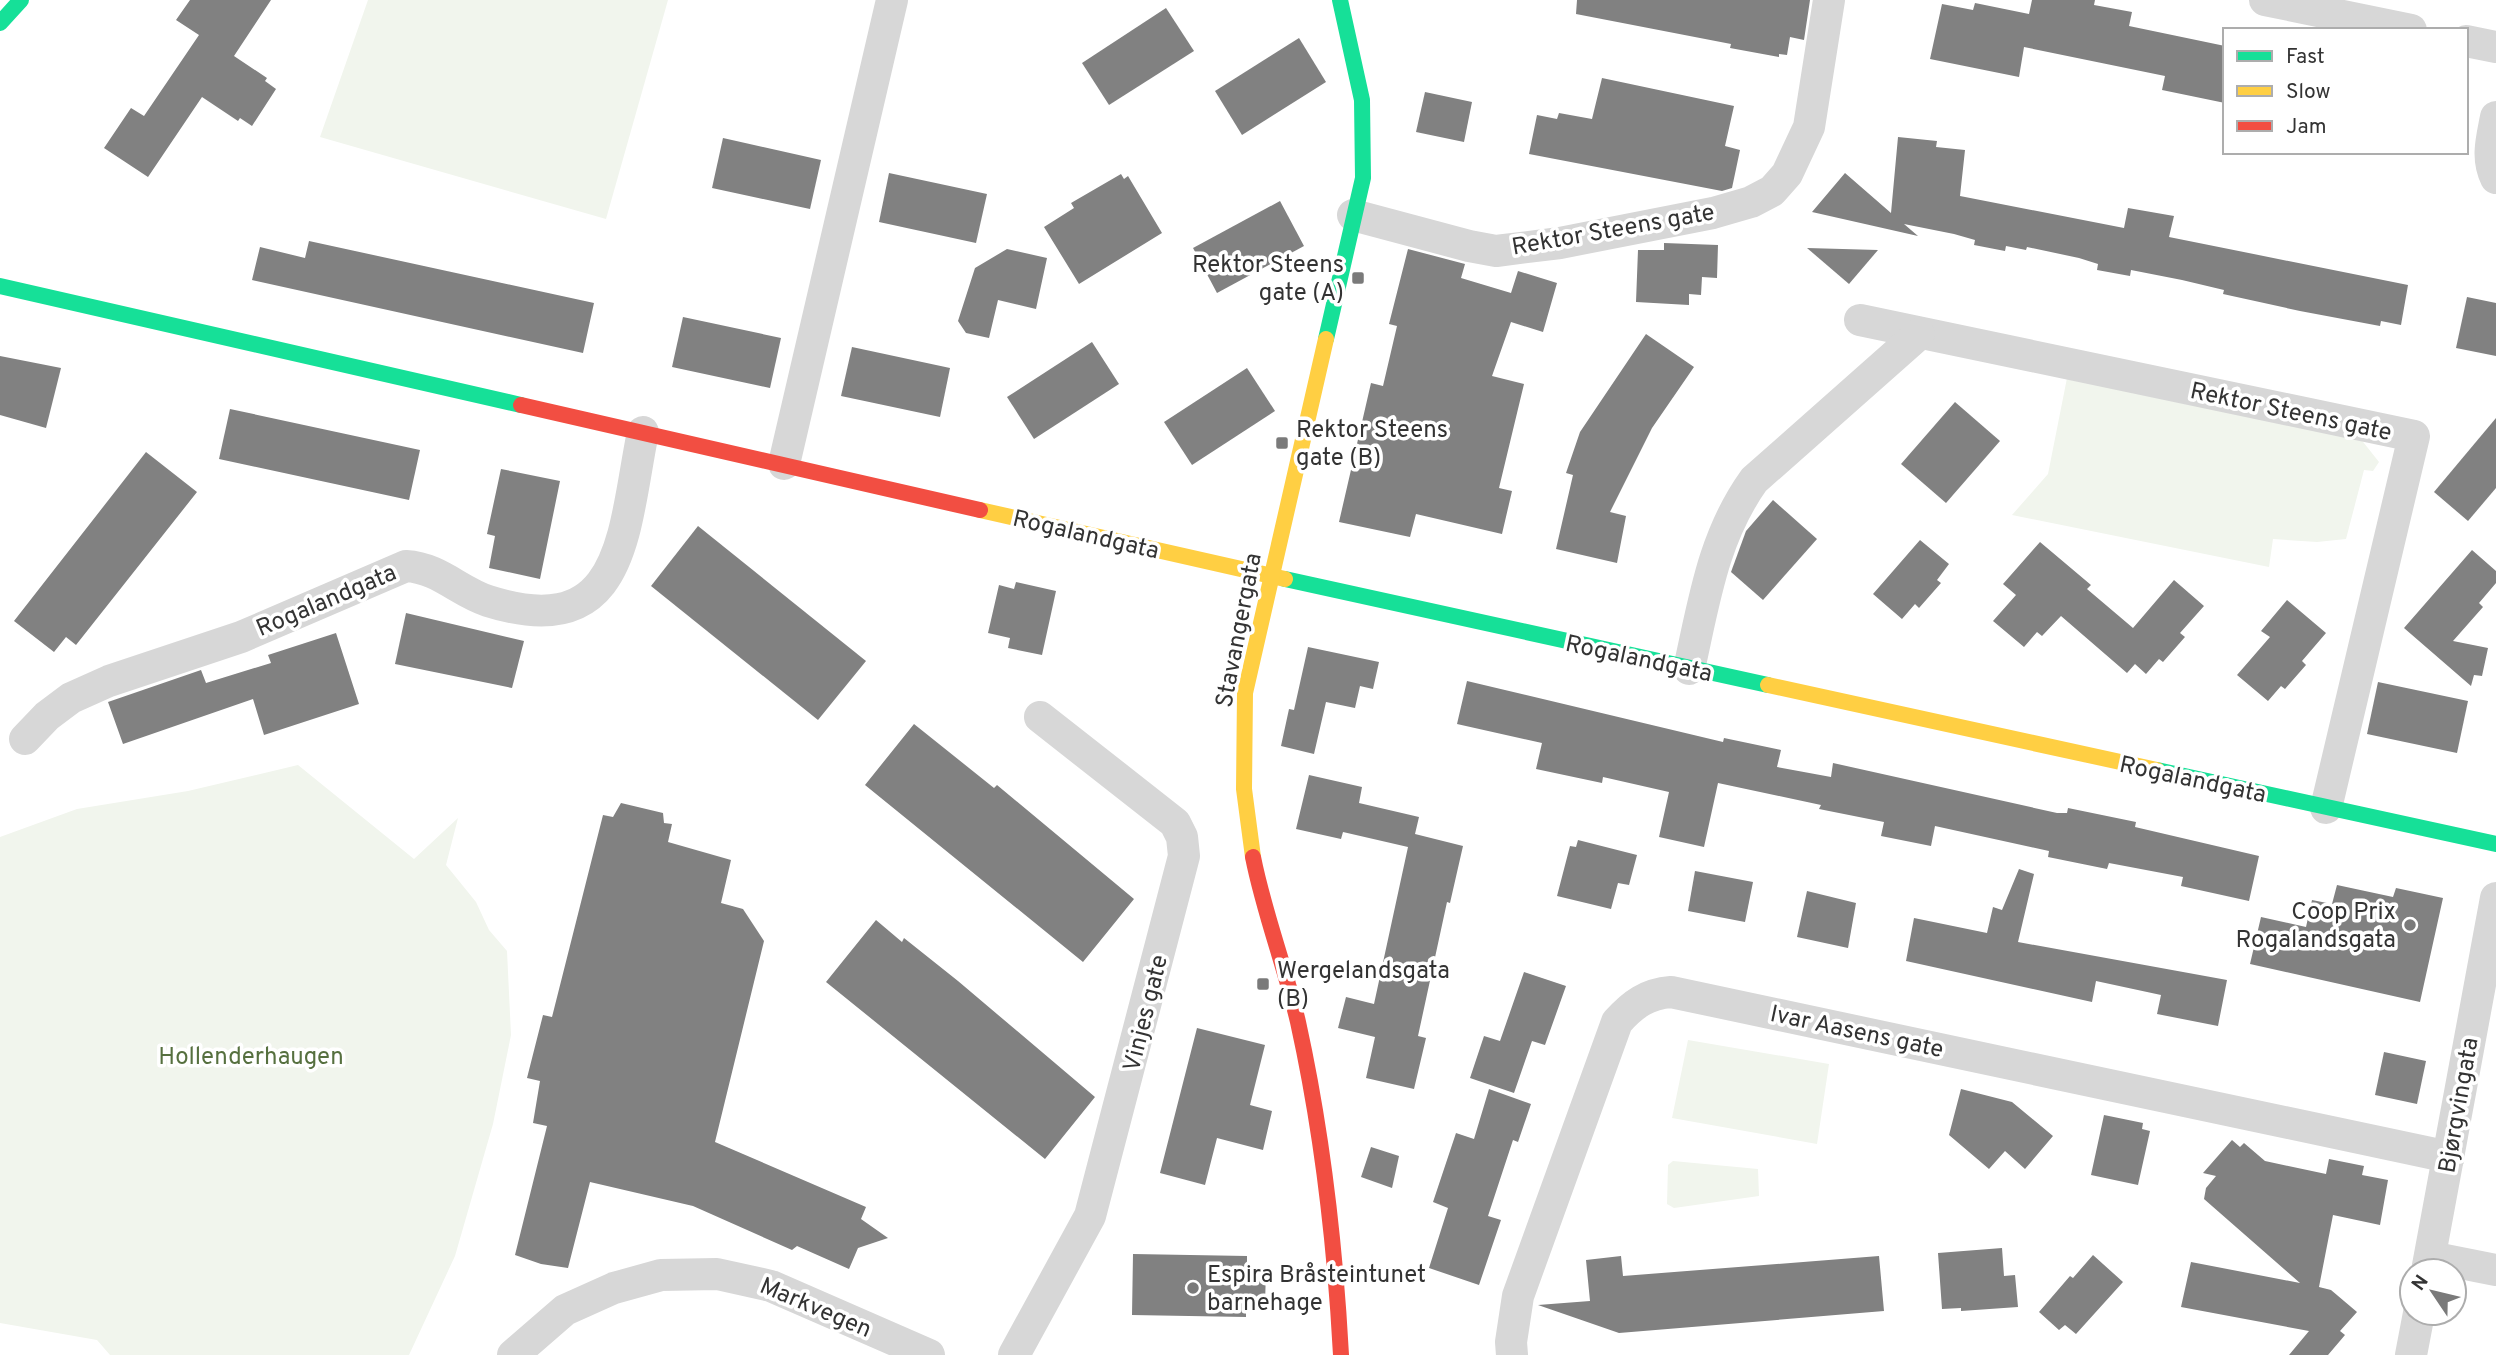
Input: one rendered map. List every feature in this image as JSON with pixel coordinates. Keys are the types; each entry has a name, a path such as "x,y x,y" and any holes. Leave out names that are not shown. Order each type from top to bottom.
{"street":[{"path":"0,23 21,0"},
{"path":"784,464 892,0"},
{"name":"Stavangergata","path":"1340,0 1362,100 1363,178 1245,693 1241,773 1251,849 1297,1019 1314,1104 1338,1284 1341,1355"},
{"name":"Rektor Steens gate","path":"1353,215 1469,246 1496,250 1560,243 1751,202 1772,191 1787,174 1799,153 1809,127 1829,0"},
{"path":"2265,0 2402,28"},
{"path":"2468,41 2496,47"},
{"path":"2496,117 2490,148 2491,167 2496,178"},
{"name":"Rogalandgata","path":"0,286 1270,576 2496,844"},
{"name":"Rektor Steens gate","path":"1860,320 2414,436 2326,808"},
{"path":"1689,669 1712,567 1721,537 1738,503 1754,480 1919,334"},
{"name":"Rogalandgata","path":"25,739 47,716 71,698 109,681 241,637 406,565 425,567 475,595 498,603 524,610 566,609 588,598 610,575 618,555 643,432"},
{"name":"Vinjes gate","path":"1013,1355 1090,1216 1184,856 1182,838 1175,823 1040,717"},
{"name":"Bjørgvingata","path":"2430,1257 2496,898"},
{"name":"Ivar Aasens gate","path":"1512,1355 1511,1342 1518,1296 1617,1021 1632,1005 1653,993 1671,992 2449,1157"},
{"path":"2468,1267 2496,1270"},
{"name":"Markvegen","path":"513,1355 565,1310 604,1292 661,1275 717,1274 771,1286 929,1355"},
{"path":"2411,1355 2416,1327"}],"green space":[{"path":"368,0 668,0 606,219 320,137"},
{"path":"2068,373 2356,433 2379,462 2373,471 2364,470 2346,539 2317,542 2273,539 2269,567 2012,515 2048,474"},
{"name":"Hollenderhaugen","path":"298,765 414,859 458,818 446,865 476,902 489,930 507,951 511,1035 493,1124 455,1256 409,1355 110,1355 97,1340 0,1323 0,837 77,809 188,791"},
{"path":"1688,1040 1829,1064 1817,1144 1672,1118"},
{"path":"1673,1161 1758,1169 1759,1196 1674,1208 1667,1204 1668,1165"}],"building":[{"path":"190,0 271,0 234,56 267,78 265,81 276,89 252,126 240,118 238,121 202,97 148,177 104,148 131,108 144,116 199,35 176,20"},
{"path":"1577,0 1810,0 1804,40 1790,37 1787,55 1779,54 1779,57 1730,48 1731,44 1576,14"},
{"path":"2032,0 2095,0 2094,5 2132,12 2129,26 2223,46 2223,103 2162,90 2165,76 2024,47 2019,77 1930,59 1942,4 1973,10 1975,3 2029,14"},
{"path":"1166,8 1194,51 1109,105 1082,63"},
{"path":"1299,38 1326,82 1242,135 1215,91"},
{"path":"1602,78 1734,106 1725,146 1740,150 1732,188 1722,191 1529,154 1537,115 1557,119 1559,113 1592,119"},
{"path":"1425,92 1472,102 1464,142 1416,132"},
{"path":"1898,137 1937,141 1936,147 1965,150 1960,196 2124,228 2128,208 2174,216 2169,237 2408,285 2401,325 2381,321 2380,326 2300,311 2223,294 2224,290 2131,270 2130,276 2097,270 2098,264 2027,247 2026,250 2006,246 2005,251 1974,245 1975,240 1954,234 1904,224 1918,236 1812,212 1845,173 1891,213"},
{"path":"723,138 821,160 810,209 712,188"},
{"path":"889,173 987,194 976,243 879,222"},
{"path":"1121,174 1124,179 1128,176 1162,233 1079,284 1044,227 1074,208 1071,203"},
{"path":"1280,201 1304,246 1217,293 1193,248"},
{"path":"309,241 594,303 583,353 252,280 260,247 305,258"},
{"path":"1664,243 1718,245 1717,278 1702,277 1701,295 1689,294 1689,305 1636,302 1638,250 1664,250"},
{"path":"1807,248 1878,250 1849,284"},
{"path":"1007,249 1047,258 1036,309 998,300 989,338 966,333 958,321 975,268"},
{"path":"1408,249 1465,264 1461,278 1511,293 1518,271 1557,283 1543,332 1511,322 1492,376 1524,384 1499,488 1512,491 1502,534 1416,514 1410,537 1339,522 1371,383 1383,386 1397,326 1389,324"},
{"path":"2467,297 2496,303 2496,356 2456,348"},
{"path":"683,317 781,338 770,388 672,367"},
{"path":"1646,334 1694,367 1652,428 1610,512 1626,516 1617,563 1556,549 1573,475 1566,473 1580,432"},
{"path":"1092,342 1119,384 1034,439 1007,397"},
{"path":"852,347 950,368 940,417 841,396"},
{"path":"0,356 61,368 46,428 0,415"},
{"path":"1247,368 1275,411 1192,465 1164,422"},
{"path":"1955,402 2000,441 1946,503 1901,464"},
{"path":"230,409 420,450 409,500 219,459"},
{"path":"2496,418 2496,488 2468,521 2434,492"},
{"path":"146,452 197,492 76,645 66,637 54,652 14,621"},
{"path":"501,469 560,481 540,579 489,568 495,536 487,534"},
{"path":"1773,500 1817,539 1763,600 1731,572 1746,531"},
{"path":"698,526 866,661 818,720 651,586"},
{"path":"1920,540 1949,564 1937,580 1941,583 1919,608 1915,604 1902,619 1873,594"},
{"path":"2040,542 2091,585 2087,589 2133,628 2174,580 2204,606 2180,633 2185,637 2163,662 2159,659 2146,674 2135,664 2127,673 2061,616 2042,636 2037,632 2024,647 1993,621 2016,595 2003,584"},
{"path":"2472,550 2496,571 2496,583 2479,603 2483,607 2453,641 2488,648 2482,676 2474,675 2471,686 2404,628"},
{"path":"1016,582 1056,591 1042,655 1008,648 1010,638 988,633 999,585 1014,589"},
{"path":"2287,600 2326,633 2302,661 2306,665 2285,689 2281,686 2268,701 2237,675 2270,637 2261,631"},
{"path":"406,613 524,641 512,688 395,664"},
{"path":"336,633 359,704 264,735 253,699 123,744 108,702 201,670 206,683 271,663 268,655"},
{"path":"1308,647 1379,662 1373,689 1360,686 1355,708 1326,702 1314,754 1281,746 1289,709 1294,710"},
{"path":"1467,681 1723,742 1724,738 1781,750 1777,767 1831,777 1833,763 2057,813 2067,813 2068,808 2136,822 2135,827 2259,856 2249,901 2181,886 2183,877 2109,863 2107,869 2048,857 2049,851 1935,826 1931,846 1881,836 1884,822 1819,809 1821,805 1718,783 1704,847 1659,837 1669,792 1603,777 1602,783 1536,769 1542,743 1457,724"},
{"path":"2378,682 2468,701 2457,753 2367,734"},
{"path":"914,724 994,788 997,785 1134,899 1083,962 865,785"},
{"path":"1309,775 1362,787 1359,803 1419,817 1415,834 1463,846 1450,903 1447,902 1418,1036 1426,1038 1414,1089 1366,1078 1375,1037 1338,1028 1346,997 1374,1004 1408,847 1343,832 1341,839 1296,829"},
{"path":"621,803 663,813 664,823 672,824 668,842 731,860 721,903 743,909 764,941 715,1142 866,1207 861,1219 888,1238 858,1248 849,1269 797,1246 792,1250 693,1206 590,1182 568,1268 541,1264 515,1255 547,1126 533,1123 540,1081 527,1078 543,1015 552,1017 603,815 613,817"},
{"path":"1578,840 1637,855 1629,885 1618,883 1611,909 1557,896 1570,846 1576,847"},
{"path":"2019,869 2034,874 2018,942 2227,980 2218,1026 2157,1014 2161,995 2096,981 2092,1002 1906,961 1914,918 1987,933 1993,907 2002,910"},
{"path":"1695,871 1753,882 1745,922 1688,911"},
{"path":"2337,885 2393,897 2396,888 2443,898 2420,1002 2250,964 2261,917 2306,927 2312,900 2332,904"},
{"path":"1807,891 1856,903 1848,948 1797,937"},
{"path":"876,920 902,942 904,938 958,981 1095,1097 1045,1159 826,982"},
{"path":"1524,972 1566,986 1545,1045 1532,1041 1514,1093 1470,1078 1484,1036 1500,1041"},
{"path":"1197,1028 1265,1045 1250,1105 1272,1111 1263,1150 1217,1138 1205,1185 1160,1173"},
{"path":"2384,1052 2426,1061 2417,1104 2375,1095"},
{"path":"1489,1089 1531,1104 1518,1142 1513,1140 1488,1216 1501,1220 1479,1285 1429,1268 1448,1208 1433,1202 1456,1133 1474,1139"},
{"path":"1961,1089 2012,1102 2053,1136 2025,1169 2005,1151 1989,1169 1949,1135"},
{"path":"2104,1115 2143,1123 2142,1129 2150,1131 2138,1185 2091,1175"},
{"path":"2232,1140 2240,1147 2244,1143 2265,1161 2326,1174 2329,1159 2364,1166 2362,1175 2388,1180 2380,1225 2333,1215 2319,1287 2331,1290 2357,1312 2340,1331 2345,1335 2328,1355 2289,1355 2309,1331 2181,1307 2191,1262 2300,1283 2204,1199 2206,1188 2216,1176 2203,1173"},
{"path":"1371,1147 1399,1156 1392,1188 1361,1177"},
{"path":"2002,1248 2004,1276 2015,1275 2018,1307 1961,1311 1961,1308 1942,1309 1938,1253"},
{"path":"1133,1254 1247,1256 1247,1268 1266,1269 1265,1305 1246,1305 1246,1317 1132,1315"},
{"path":"2093,1255 2123,1282 2076,1334 2065,1325 2059,1330 2039,1312 2070,1276 2073,1278"},
{"path":"1621,1256 1623,1276 1879,1256 1884,1311 1619,1333 1538,1305 1590,1301 1586,1260"}],"traffic: fast":[{"path":"0,23 21,0"},
{"path":"1326,339 1363,178 1362,100 1340,0"},
{"path":"0,286 521,405"},
{"path":"1285,579 1768,685"},
{"path":"2157,770 2496,844"}],"traffic: slow":[{"path":"1253,857 1244,789 1245,693 1326,339"},
{"path":"980,510 1285,579"},
{"path":"1768,685 2157,770"}],"traffic: jam":[{"path":"521,405 980,510"},
{"path":"1253,857 1298,1022 1314,1104 1331,1229 1341,1355"}],"place":[{"name":"Rektor Steens gate (A)","path":"1358,278"},
{"name":"Rektor Steens gate (B)","path":"1282,443"},
{"name":"Coop Prix Rogalandsgata","path":"2410,925"},
{"name":"Wergelandsgata (B)","path":"1263,984"},
{"name":"Espira Bråsteintunet barnehage","path":"1193,1288"}]}
